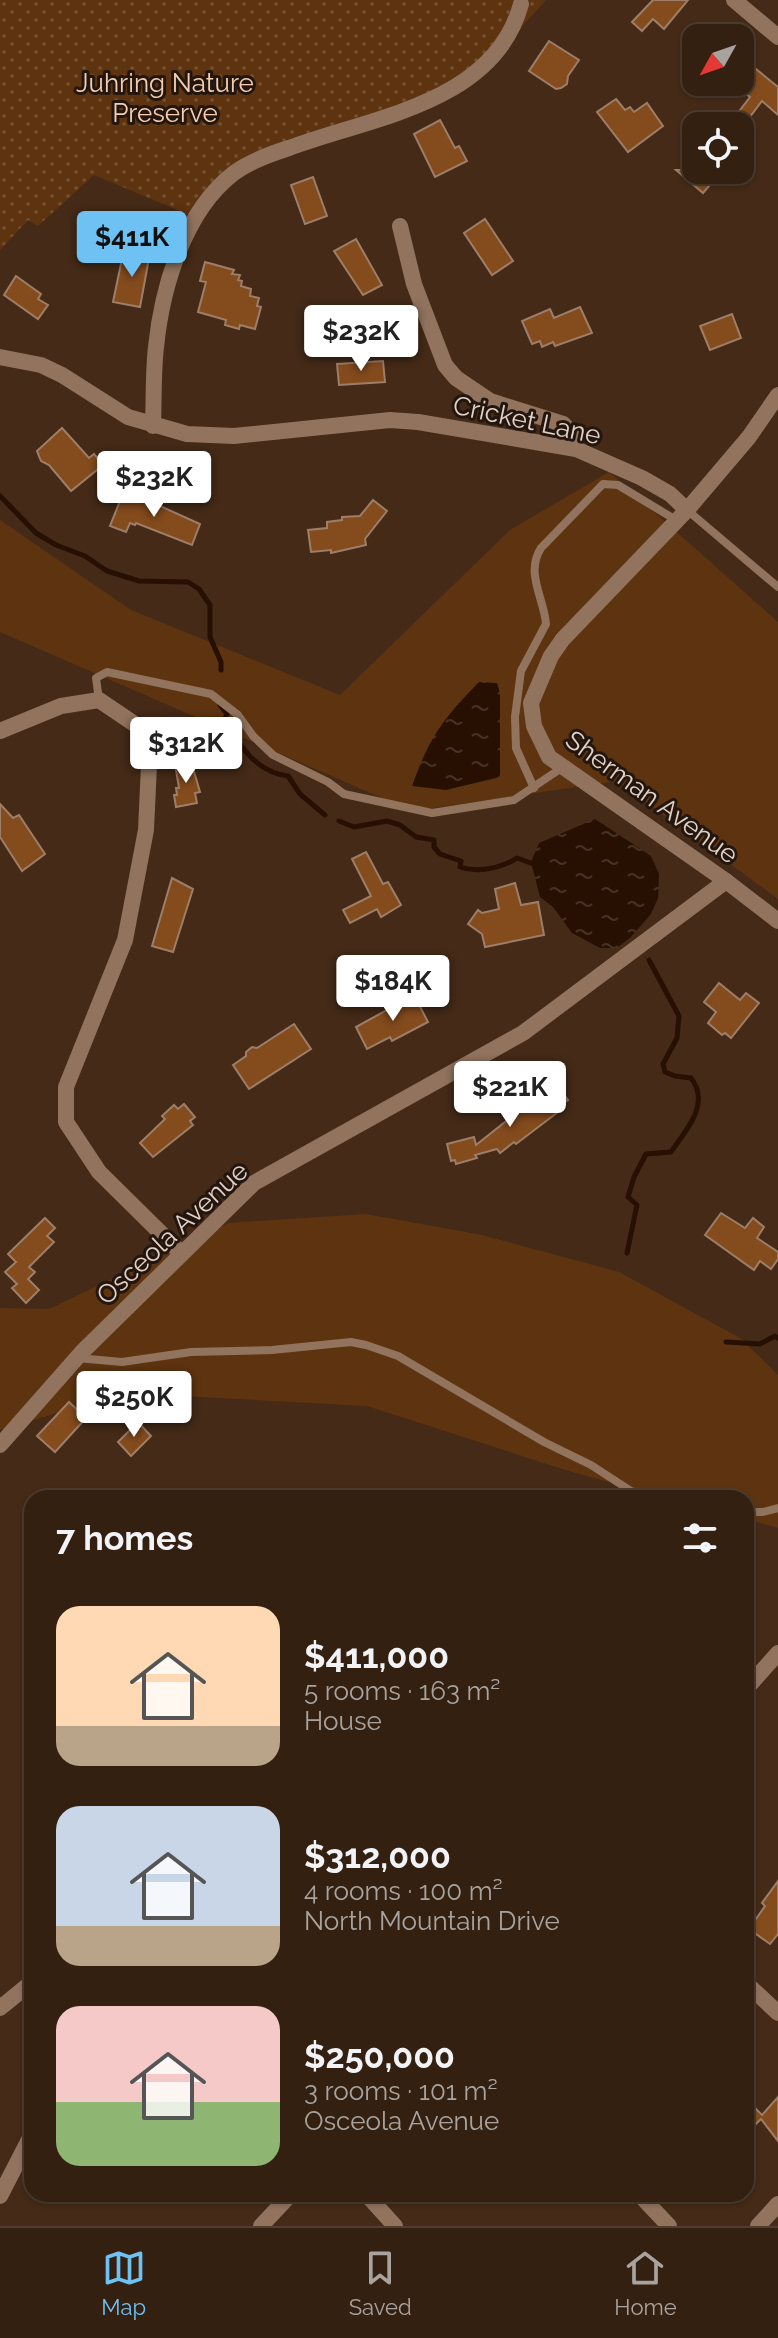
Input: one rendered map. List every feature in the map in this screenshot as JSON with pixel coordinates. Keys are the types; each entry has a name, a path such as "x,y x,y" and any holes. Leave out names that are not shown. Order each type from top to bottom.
{"street":[{"path":"734,0 778,37"},
{"path":"153,426 155,351 164,303 192,225 211,197 233,174 262,157 439,97 476,71 504,43 515,24 521,4"},
{"path":"400,226 414,284 445,365 456,378 490,401 563,424 575,436 576,449"},
{"name":"Cricket Lane","path":"0,357 41,365 128,417 187,434 234,436 390,420 576,449 670,494 681,515"},
{"name":"Sherman Avenue","path":"778,395 749,437 681,515 563,639 541,675 531,703 534,726 549,757 778,921"},
{"path":"0,731 61,706 99,700 139,727 149,765 146,830 125,940 66,1087 66,1122 99,1172 181,1253"},
{"name":"Osceola Avenue","path":"0,1445 76,1358 254,1183 523,1033 726,881"},
{"path":"754,1680 778,1653"},
{"path":"0,2008 24,1988"},
{"path":"754,1990 778,2013"},
{"path":"0,2196 24,2150"},
{"path":"261,2226 284,2202"},
{"path":"373,2202 395,2226"},
{"path":"646,2202 669,2226"},
{"path":"758,2226 778,2204"}],"lane":[{"path":"534,788 516,748 515,717 521,671 546,624 533,570 535,558 551,537 603,484 618,485 681,515 778,587"},
{"path":"99,700 96,678 107,672 211,694 238,715 253,736 273,755 328,782 344,794 432,813 514,800 564,767"},
{"path":"76,1358 122,1362 191,1352 272,1350 351,1342 366,1345 398,1356 629,1490"},
{"path":"754,1512 778,1508"}],"green space":[{"name":"Juhring Nature Preserve","path":"0,0 546,0 487,65 460,86 262,157 197,218 94,175 38,226 28,220 0,250"},
{"path":"609,472 778,622 778,899 617,781 412,811 0,632 0,520 131,610 340,695 510,530"},
{"path":"366,1214 482,1235 619,1272 740,1338 778,1375 778,1528 754,1521 754,1490 638,1490 572,1472 367,1406 125,1393 0,1430 0,1308 49,1309 229,1223"}],"water":[{"path":"479,682 497,683 500,693 500,777 446,790 412,786 438,730"},
{"path":"595,819 651,856 659,874 658,898 651,914 617,948 600,948 572,933 553,907 540,897 531,862 539,843"}],"building":[{"path":"653,0 688,0 664,29 653,19 642,31 632,22"},
{"path":"549,41 579,60 568,76 567,84 556,89 529,71"},
{"path":"754,67 778,87 778,115 762,101 754,112 739,112 754,96"},
{"path":"616,99 625,110 630,107 634,112 647,103 663,126 628,152 597,112"},
{"path":"440,120 455,148 459,146 467,161 435,177 414,134"},
{"path":"313,177 327,216 305,224 291,185"},
{"path":"692,184 711,184 703,193"},
{"path":"485,219 513,261 492,275 464,233"},
{"path":"356,239 382,285 363,295 334,251"},
{"path":"132,250 150,253 140,307 113,302 123,254 131,256"},
{"path":"205,262 234,270 232,274 240,275 238,280 242,281 241,286 251,289 250,296 259,298 257,306 261,307 255,329 225,325 226,320 198,312 206,282 200,281"},
{"path":"16,276 41,294 38,299 48,305 38,319 4,295"},
{"path":"580,307 592,333 555,346 553,342 542,347 540,341 532,344 522,321 550,309 554,318"},
{"path":"732,314 741,338 710,350 700,326"},
{"path":"383,361 385,382 339,385 337,364"},
{"path":"62,428 89,458 94,454 103,465 71,491 49,465 41,461 37,451"},
{"path":"129,492 200,524 192,545 136,523 130,523 126,532 110,526 122,496 127,497"},
{"path":"373,500 387,511 365,539 366,545 331,553 331,550 311,552 308,530 327,528 327,522 342,520 342,517 360,516"},
{"path":"191,761 200,792 195,793 197,803 176,807 174,795 177,795 176,788 179,788 175,764"},
{"path":"0,804 13,818 19,815 45,854 22,871 0,837"},
{"path":"366,852 383,884 388,882 401,905 381,917 377,909 350,923 343,910 371,896 352,859"},
{"path":"172,878 193,889 173,952 152,946"},
{"path":"515,883 521,905 538,902 544,935 485,947 482,934 468,924 478,910 482,913 499,909 495,889"},
{"path":"719,983 740,1000 746,993 759,1003 731,1038 725,1033 722,1035 708,1023 716,1012 704,1002"},
{"path":"414,995 428,1022 392,1041 390,1037 367,1049 356,1027"},
{"path":"294,1024 311,1049 249,1089 233,1065 246,1056 252,1047 257,1048"},
{"path":"559,1088 568,1100 559,1106 562,1109 516,1144 514,1142 500,1153 497,1149 456,1164 455,1160 451,1161 447,1144 474,1137 476,1145 539,1095 543,1100"},
{"path":"184,1104 195,1117 190,1121 193,1125 153,1157 140,1143 165,1119 162,1116 174,1105 178,1109"},
{"path":"721,1213 745,1228 753,1218 764,1227 757,1238 778,1252 778,1259 771,1269 760,1261 754,1270 705,1235"},
{"path":"45,1218 55,1228 47,1236 54,1242 29,1267 35,1272 28,1279 39,1290 26,1303 12,1288 17,1284 5,1272 16,1262 8,1254"},
{"path":"69,1402 86,1418 55,1452 37,1436"},
{"path":"138,1422 151,1436 131,1456 118,1442"},
{"path":"778,1881 778,1934 770,1944 754,1933 754,1922 765,1906 762,1903"},
{"path":"778,2097 778,2141 761,2119 754,2126 754,2107 762,2115"}],"waterway":[{"path":"0,496 36,533 85,556 107,571 139,581 188,582 199,589 210,605 210,637 221,662 221,670"},
{"path":"220,705 227,714 225,719 230,729 250,756 267,769 288,776 300,794 325,815"},
{"path":"339,821 354,827 387,821 400,825 416,837 434,840 434,847 440,854 461,861 460,867 467,869 490,868 517,858 536,865"},
{"path":"627,1253 637,1205 628,1197 634,1177 646,1154 671,1152 694,1116 698,1097 691,1078 665,1072 663,1064 677,1038 679,1016 649,960"},
{"path":"726,1342 760,1344 775,1336 778,1338"}]}
